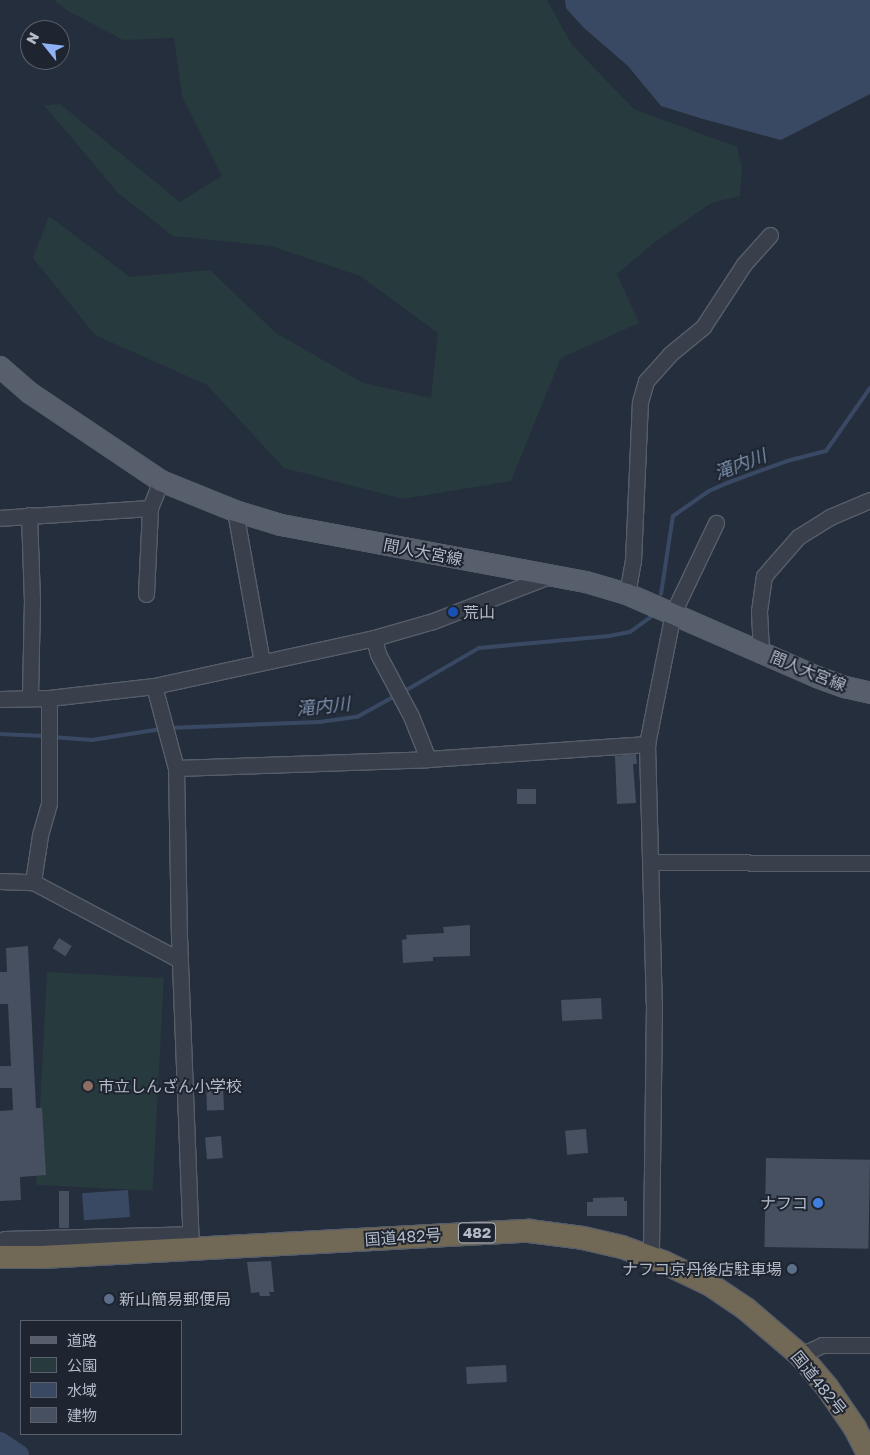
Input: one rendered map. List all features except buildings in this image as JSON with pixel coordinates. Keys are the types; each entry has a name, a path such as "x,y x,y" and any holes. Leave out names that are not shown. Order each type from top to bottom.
{"highway":[{"name":"国道482号","path":"2,1248 529,1231 583,1238 651,1258 709,1284 746,1309 800,1355 827,1387 855,1428 869,1455"}],"main road":[{"name":"間人大宮線","path":"0,367 30,393 161,481 235,511 280,525 586,582 627,594 762,651 817,677 870,693"}],"street":[{"path":"627,594 633,561 640,402 646,381 670,354 703,327 744,264 770,234"},
{"path":"146,594 150,508 161,481"},
{"path":"762,651 758,610 764,576 798,537 830,517 870,500"},
{"path":"0,518 150,508"},
{"path":"235,511 262,662"},
{"path":"29,515 32,600 30,698"},
{"path":"651,1258 654,1014 652,862 647,744 673,613 716,523"},
{"path":"0,698 49,698 154,686 374,638 433,621 549,576"},
{"path":"374,638 378,654 411,716 428,759"},
{"path":"154,686 176,768 180,960 191,1242"},
{"path":"33,882 40,835 49,803 49,698"},
{"path":"176,768 428,759 647,744"},
{"path":"652,862 870,863"},
{"path":"0,881 33,882 180,960"},
{"path":"800,1355 822,1345 870,1345"}],"green space":[{"path":"54,0 547,0 572,45 634,109 737,147 742,168 740,196 711,203 654,243 617,274 639,323 561,358 511,481 403,499 284,468 207,385 95,335 33,258 49,216 130,277 210,270 276,333 363,383 431,398 438,333 360,276 271,246 173,236 118,193 44,105 60,104 180,202 222,176 182,96 174,38 123,40 68,11"},
{"path":"47,972 164,978 153,1191 36,1185"}],"water":[{"path":"565,0 870,0 870,94 781,140 703,119 661,106 628,66 584,28 566,8"},
{"path":"128,1190 130,1217 84,1220 82,1193"}],"waterway":[{"name":"滝内川","path":"661,594 673,516 709,491 727,483 787,461 826,451 870,388"},
{"name":"滝内川","path":"403,692 479,648 609,636 630,632 655,614"},
{"name":"滝内川","path":"168,728 320,722 357,717 397,695"},
{"name":"滝内川","path":"51,737 92,740 161,729"},
{"name":"滝内川","path":"0,734 44,736"},
{"path":"0,1443 18,1455"}],"place":[{"name":"荒山","path":"453,612"},
{"name":"市立しんざん小学校","path":"88,1086"},
{"name":"ナフコ","path":"818,1203"},
{"name":"ナフコ京丹後店駐車場","path":"792,1269"},
{"name":"新山簡易郵便局","path":"109,1299"}]}
